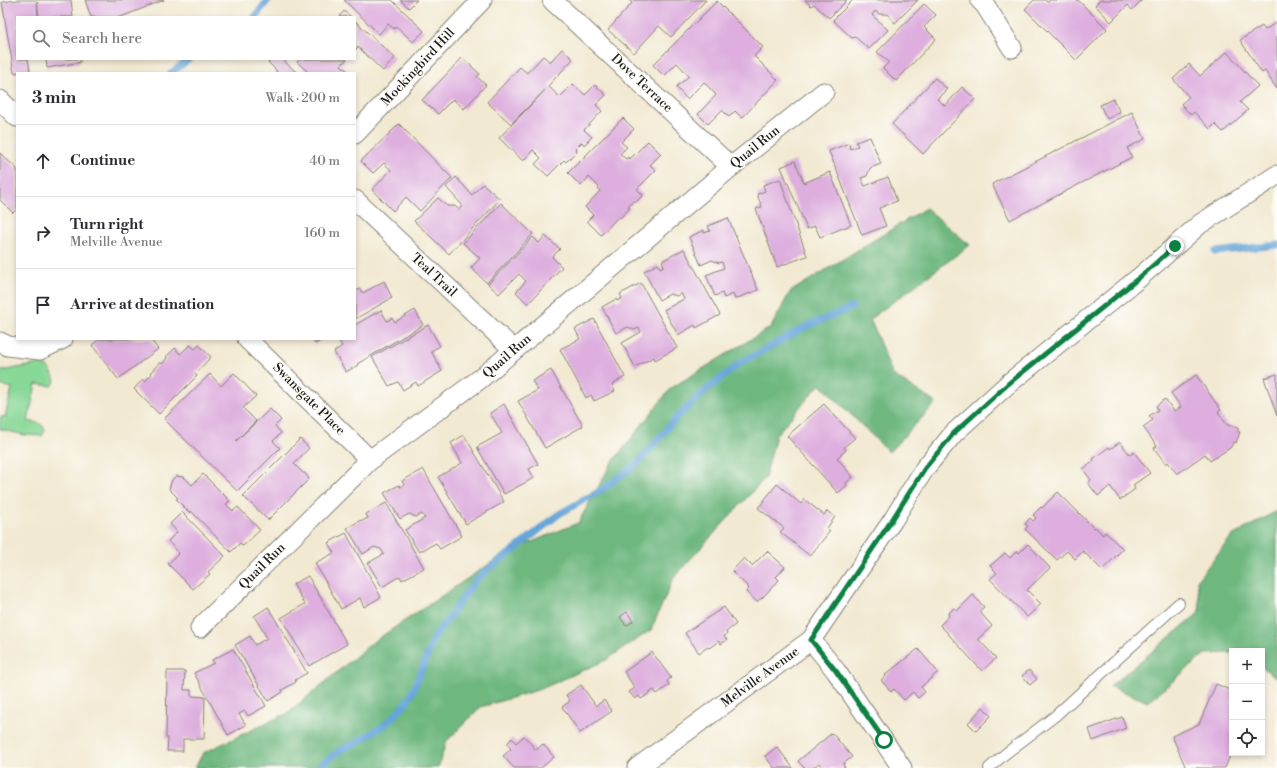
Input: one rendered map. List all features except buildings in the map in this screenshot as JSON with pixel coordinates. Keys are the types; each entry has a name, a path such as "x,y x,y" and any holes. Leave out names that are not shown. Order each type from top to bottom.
{"street":[{"name":"Mockingbird Hill","path":"356,133 482,0"},
{"name":"Dove Terrace","path":"552,0 731,167"},
{"path":"985,2 1012,48"},
{"name":"Quail Run","path":"200,628 370,460 480,379 731,167 824,92"},
{"path":"0,100 16,116"},
{"name":"Melville Avenue","path":"637,768 811,640 892,520 925,468 954,433 1008,384 1140,277 1200,224 1277,175"},
{"name":"Teal Trail","path":"356,201 514,350"},
{"path":"0,342 8,346 40,350 61,340"},
{"name":"Swansgate Place","path":"248,340 370,460"},
{"path":"811,640 836,671 902,768"}],"lane":[{"path":"989,768 1004,754 1055,716 1179,603"}],"green space":[{"path":"926,208 970,245 870,319 893,375 936,403 889,452 820,384 776,435 765,478 674,577 651,630 606,660 541,689 481,707 446,742 438,768 195,768 203,753 288,713 373,642 507,552 578,523 611,464 671,388 771,327 790,292"},
{"path":"40,364 46,366 50,370 55,382 52,386 36,384 28,421 38,423 44,427 45,430 42,436 24,435 0,429 0,417 5,417 12,388 0,385 0,371"},
{"path":"1277,511 1277,678 1265,669 1265,648 1229,648 1229,653 1205,654 1148,702 1110,686 1200,612 1197,580 1232,536"}],"waterway":[{"path":"256,16 268,0"},
{"path":"172,72 188,60"},
{"path":"1215,252 1277,245"},
{"path":"317,768 337,752 359,741 386,724 405,704 412,693 435,636 476,580 493,565 559,514 600,491 638,463 677,417 706,390 740,363 807,326 853,307"}],"route":[{"path":"884,740 836,671 811,640 892,520 925,468 954,433 1008,384 1140,277 1175,246"}]}
